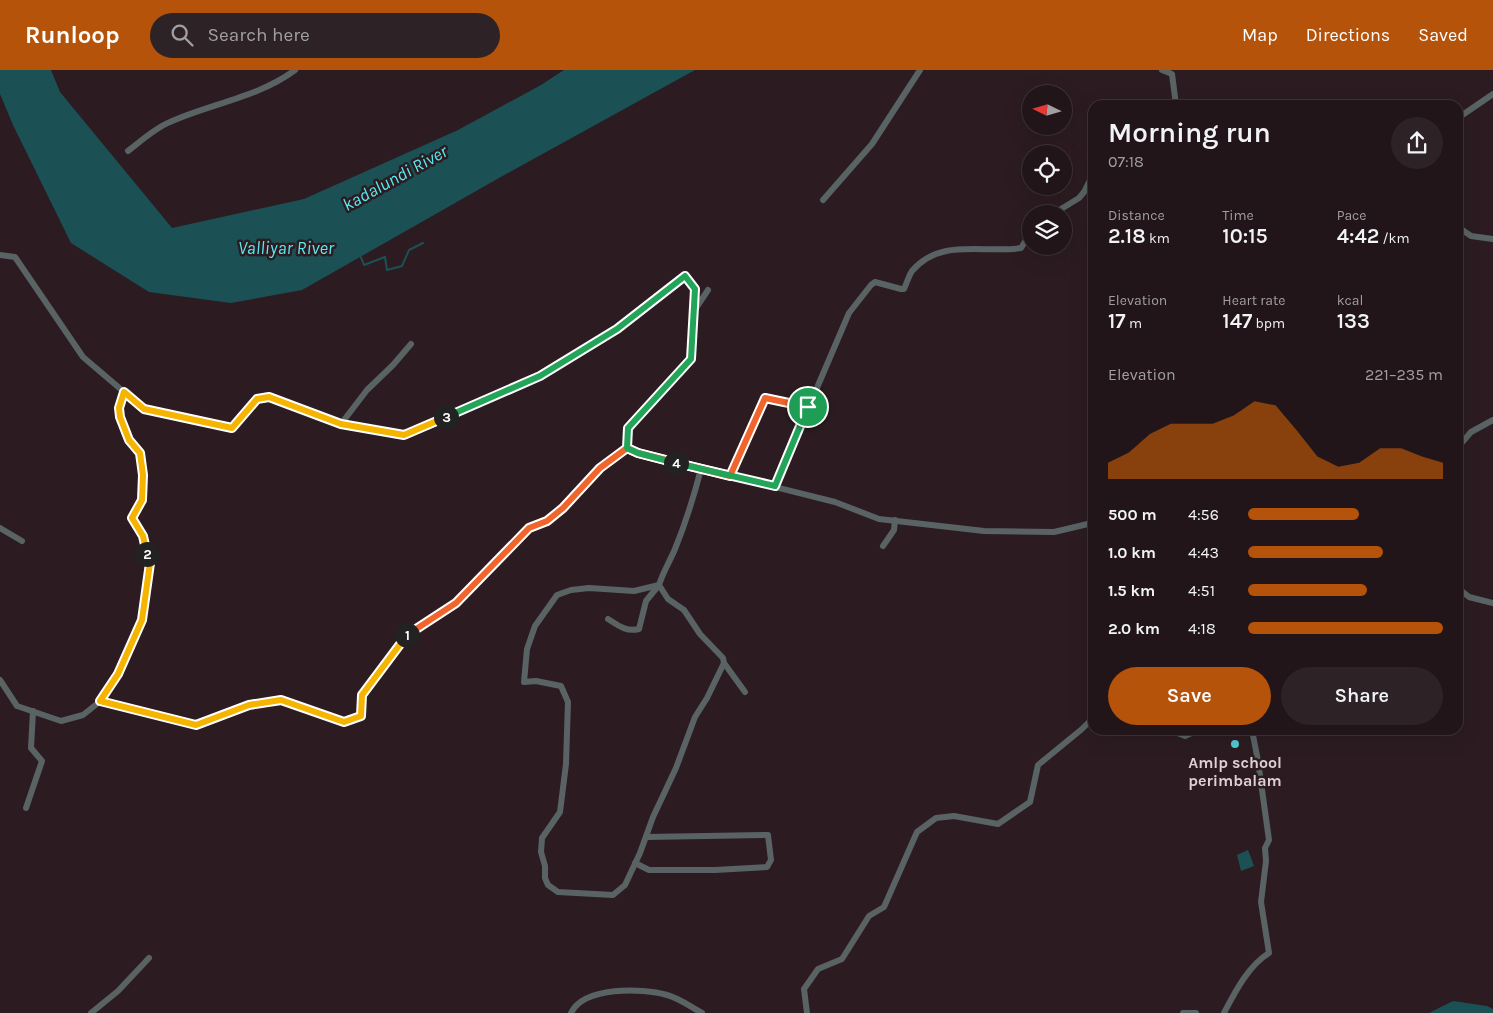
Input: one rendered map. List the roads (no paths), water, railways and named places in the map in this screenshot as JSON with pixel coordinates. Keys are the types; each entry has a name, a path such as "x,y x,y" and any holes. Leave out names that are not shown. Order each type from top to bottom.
{"street":[{"path":"128,150 167,123 259,90 295,70"},
{"path":"823,200 872,144 920,70"},
{"path":"1162,70 1172,74 1175,100"},
{"path":"1463,115 1493,94"},
{"path":"1068,205 1079,198 1088,184"},
{"path":"1463,230 1471,236 1493,239"},
{"path":"775,486 849,313 871,285 875,282 904,289 913,270 932,256 949,250 975,247 1010,250 1020,248 1022,245"},
{"path":"0,255 15,257 83,357 144,409 232,428 257,399 269,397 341,424 404,435 540,376 617,329 685,276 695,289 691,359 628,428 627,448"},
{"path":"694,312 708,290"},
{"path":"341,424 367,390 394,365 411,344"},
{"path":"0,680 17,706 61,721 83,715 100,701 118,674 142,620 150,563 143,536 132,518 142,500 143,475 140,453 129,440 120,417 119,408 124,392"},
{"path":"730,476 765,398 808,407"},
{"path":"1463,441 1471,432 1493,420"},
{"path":"100,701 196,725 249,705 281,700 344,722 361,716 362,695 409,633 456,603 529,528 547,521 600,468 627,448"},
{"path":"627,448 638,453 835,502 879,519 984,531 1054,532 1088,524"},
{"path":"608,618 622,628 639,629 646,601 659,585 663,572 674,551 692,502 701,469"},
{"path":"553,514 561,509"},
{"path":"883,546 894,530 895,520"},
{"path":"0,528 22,541"},
{"path":"659,585 668,599 684,610 700,634 723,658 724,663 745,692"},
{"path":"659,585 634,591 589,588 571,590 556,595 536,626 527,649 524,682 536,681 561,686 568,702 566,764 561,807 560,812 542,838 540,852 545,866 545,878 548,885 558,892 613,895 625,886 653,817 676,768 695,717 707,698 724,663"},
{"path":"1463,592 1469,597 1493,603"},
{"path":"26,808 42,761 31,748 33,711"},
{"path":"807,1013 804,989 818,969 842,960 869,916 884,907 917,832 936,818 954,816 998,824 1010,817 1030,802 1038,765 1088,723"},
{"path":"1224,1013 1237,988 1261,958 1269,953 1262,902 1266,861 1265,848 1269,840 1253,735"},
{"path":"635,863 649,870 715,870 767,867 772,860 768,835 646,838"},
{"path":"90,1013 118,991 149,958"},
{"path":"571,1013 575,1005 590,997 621,990 645,990 669,995 702,1013"},
{"path":"1183,1013 1196,1013"}],"water":[{"name":"Valliyar River","path":"0,70 51,70 60,92 172,228 304,199 458,130 541,85 564,70 695,70 506,174 302,290 231,303 149,292 71,243 13,125 0,94"},
{"path":"1248,850 1254,866 1241,871 1237,855"},
{"path":"1453,1001 1487,1006 1493,1009 1493,1013 1429,1013"}],"waterway":[{"path":"360,255 364,265 385,257 387,270 402,266 409,250 423,243"}],"place":[{"name":"Amlp school perimbalam","path":"1235,744"}],"water label":[{"name":"kadalundi River","path":"395,178"}]}
